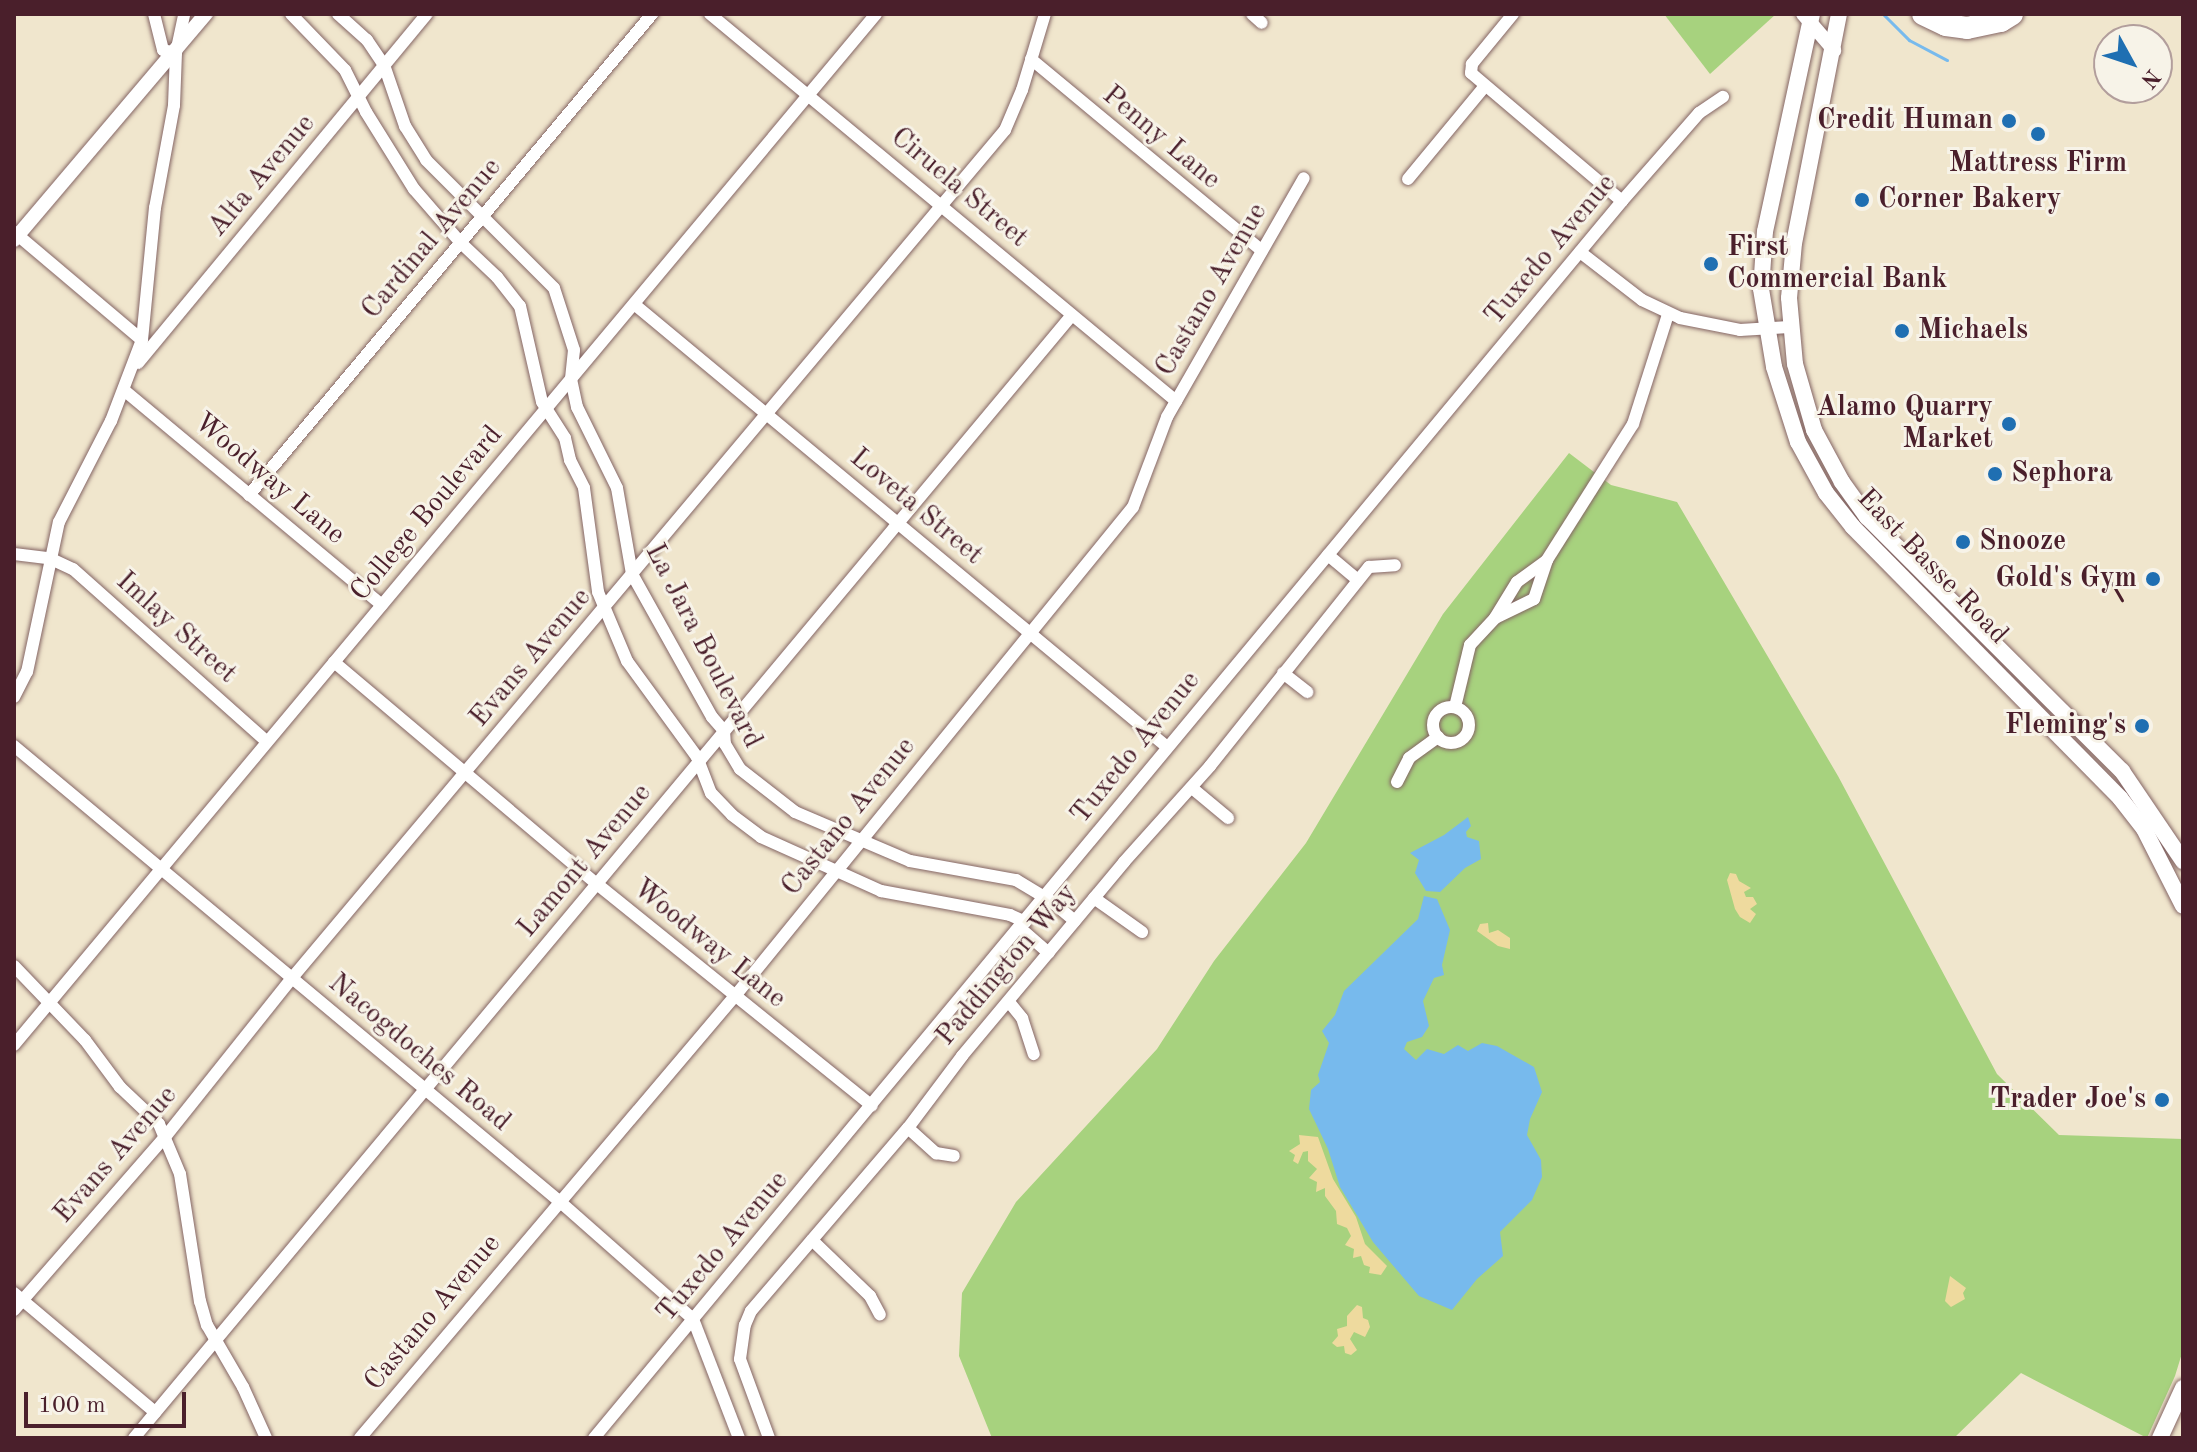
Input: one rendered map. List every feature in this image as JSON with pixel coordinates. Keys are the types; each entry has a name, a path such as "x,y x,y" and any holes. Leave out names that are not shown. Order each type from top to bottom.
{"highway":[{"path":"1923,14 1946,25 1967,28 2001,21 2012,14"}],"main road":[{"path":"1829,14 1827,32 1834,50"},
{"name":"East Basse Road","path":"1839,14 1794,243 1789,327 1800,388 1821,445 1890,554 2120,798 2147,836 2183,906"},
{"name":"East Basse Road","path":"1808,17 1765,231 1761,289 1781,397 1798,442 1826,493 2122,771 2183,861"},
{"path":"2160,1438 2183,1388"}],"street":[{"path":"154,14 163,50 176,53"},
{"path":"14,697 27,672 59,522 125,391 142,340 155,208 174,105 176,53 184,14"},
{"path":"142,340 15,236 176,53 206,14"},
{"name":"La Jara Boulevard","path":"291,14 345,70 414,189 460,242 497,277 520,306 533,378 546,410 565,438 570,460 584,488 594,582 627,661 698,762 711,793 732,815 778,846 837,868 881,891 1010,915 1023,925"},
{"name":"La Jara Boulevard","path":"338,14 367,40 384,65 405,126 426,160 554,288 574,350 571,379 577,407 617,488 632,574 712,717 724,731 725,744 740,769 795,812 910,861 1016,880 1044,900 1051,901 1075,921"},
{"name":"Alta Avenue","path":"134,368 427,14"},
{"name":"Cardinal Avenue","path":"249,495 652,14"},
{"name":"Ciruela Street","path":"710,14 1176,401"},
{"name":"College Boulevard","path":"14,1045 876,14"},
{"name":"Evans Avenue","path":"17,1301 165,1137 292,978 1005,130 1045,14"},
{"path":"1513,14 1472,64 1471,73 1622,201"},
{"path":"1808,17 1834,50"},
{"name":"Penny Lane","path":"1031,59 1262,251"},
{"path":"1408,179 1484,87"},
{"name":"Tuxedo Avenue","path":"594,1438 1622,201 1699,113 1723,97"},
{"name":"Castano Avenue","path":"360,1438 558,1200 735,996 1133,507 1176,401 1304,178"},
{"path":"1580,252 1633,294 1668,314 1720,328 1789,327"},
{"name":"Loveta Street","path":"634,304 1167,747"},
{"path":"1495,618 1534,599 1547,560 1633,424 1668,314"},
{"name":"Lamont Avenue","path":"134,1438 217,1343 1072,315"},
{"name":"Woodway Lane","path":"125,391 382,605"},
{"path":"14,554 49,558"},
{"path":"1328,555 1358,580"},
{"name":"Imlay Street","path":"49,558 73,569 266,741"},
{"path":"1455,707 1465,658 1480,633 1495,618 1517,582 1547,560"},
{"name":"Paddington Way","path":"769,1438 743,1373 740,1351 751,1311 908,1128 1094,898 1192,788 1369,567 1395,565"},
{"name":"Woodway Lane","path":"334,662 597,884 872,1106"},
{"path":"1283,673 1307,692"},
{"path":"1455,707 1468,718 1466,735 1451,743 1438,737 1434,729 1435,717 1444,708 1455,707"},
{"path":"1397,782 1409,758 1438,737"},
{"name":"Nacogdoches Road","path":"14,746 558,1200 693,1319 739,1438"},
{"path":"1192,788 1228,818"},
{"path":"1094,898 1142,932"},
{"path":"1023,925 1049,953"},
{"path":"14,966 51,1002 120,1087 159,1124 180,1174 200,1301 217,1343 243,1387 266,1438"},
{"path":"1009,1002 1022,1018 1034,1054"},
{"path":"908,1128 936,1153 954,1156"},
{"path":"812,1240 870,1296 880,1315"},
{"path":"17,1301 155,1412"}],"green space":[{"path":"1664,14 1776,14 1710,74"},
{"path":"1569,453 1611,485 1677,502 1838,776 1997,1074 2059,1135 2183,1139 2183,1350 2175,1376 2147,1438 2021,1373 1954,1438 992,1438 959,1356 962,1293 1016,1202 1157,1049 1214,961 1306,843 1443,614"}],"sand":[{"path":"1730,873 1736,874 1739,881 1751,888 1744,892 1746,897 1753,897 1757,904 1750,909 1756,914 1750,923 1740,917 1735,909 1727,880"},
{"path":"1488,923 1489,933 1498,930 1510,938 1510,949 1498,946 1477,931 1480,924"},
{"path":"1299,1135 1318,1137 1333,1179 1356,1217 1365,1244 1387,1266 1381,1275 1369,1273 1370,1267 1364,1265 1361,1256 1353,1258 1354,1249 1345,1245 1351,1236 1347,1228 1337,1224 1336,1211 1325,1196 1325,1188 1316,1192 1317,1182 1309,1178 1317,1169 1308,1161 1308,1151 1303,1152 1298,1164 1293,1161 1295,1155 1289,1151 1300,1144"},
{"path":"1950,1276 1966,1288 1963,1293 1965,1299 1951,1307 1945,1301"},
{"path":"1357,1305 1362,1307 1363,1318 1368,1320 1370,1327 1365,1337 1354,1332 1350,1339 1357,1350 1351,1355 1345,1353 1344,1346 1337,1347 1332,1343 1338,1336 1337,1329 1347,1326 1347,1316"}],"water":[{"path":"1468,817 1471,826 1466,832 1467,837 1479,841 1481,859 1465,868 1440,892 1426,891 1415,873 1419,860 1410,853 1444,835"},
{"path":"1424,896 1437,899 1450,930 1442,965 1444,975 1434,978 1423,1001 1429,1026 1422,1037 1407,1042 1404,1049 1416,1060 1427,1049 1444,1054 1458,1045 1468,1051 1482,1043 1497,1046 1534,1067 1542,1092 1530,1119 1527,1135 1541,1160 1542,1177 1532,1200 1500,1232 1503,1256 1477,1279 1452,1310 1419,1296 1373,1242 1340,1187 1328,1149 1309,1109 1311,1090 1320,1082 1318,1075 1329,1043 1322,1031 1335,1015 1344,991 1418,919"}],"waterway":[{"path":"1883,14 1909,40 1947,60"}],"railway":[{"path":"2112,583 2122,600"}],"place":[{"name":"Credit Human","path":"2009,121"},
{"name":"Mattress Firm","path":"2038,134"},
{"name":"Corner Bakery","path":"1862,200"},
{"name":"First Commercial Bank","path":"1711,264"},
{"name":"Michaels","path":"1902,331"},
{"name":"Alamo Quarry Market","path":"2009,424"},
{"name":"Sephora","path":"1995,474"},
{"name":"Snooze","path":"1963,542"},
{"name":"Gold's Gym","path":"2153,579"},
{"name":"Fleming's","path":"2142,726"},
{"name":"Trader Joe's","path":"2162,1100"}]}
